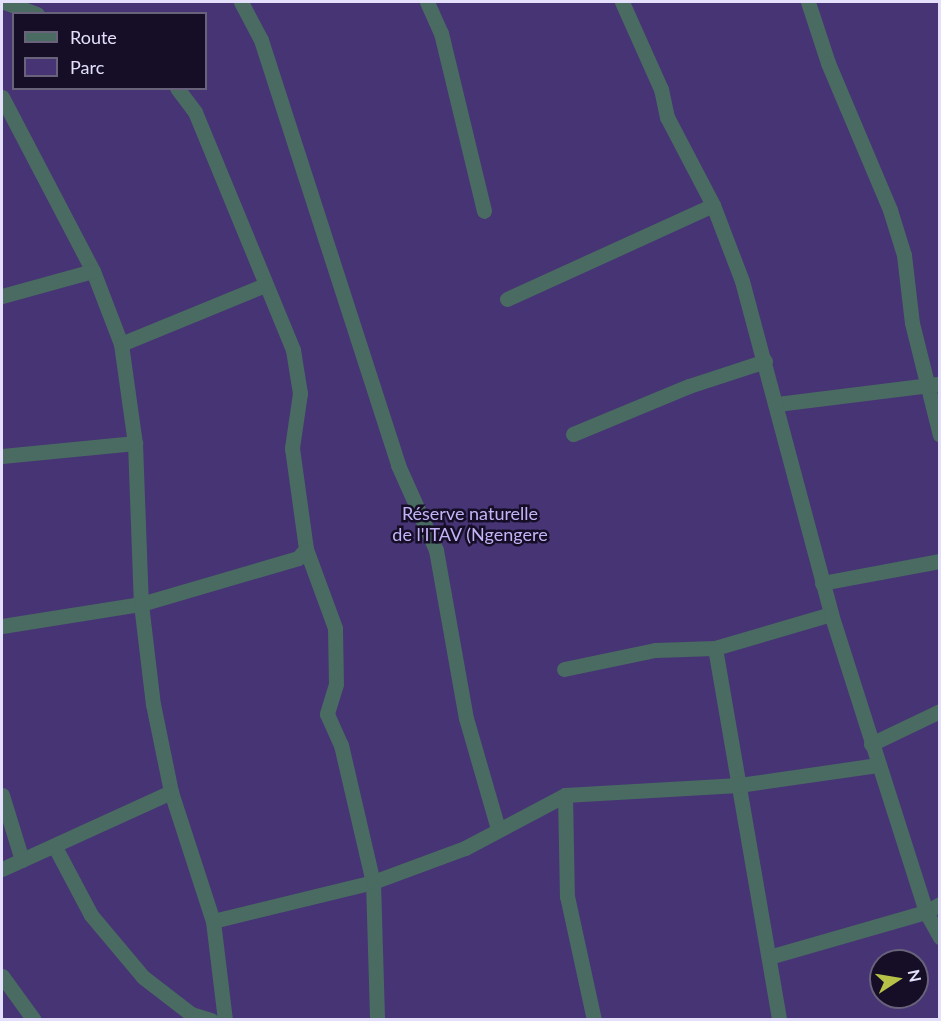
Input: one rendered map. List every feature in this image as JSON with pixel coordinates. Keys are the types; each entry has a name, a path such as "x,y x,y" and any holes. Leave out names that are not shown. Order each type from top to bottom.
{"street":[{"path":"4,2 32,12"},
{"path":"241,2 261,40 398,465 436,550 466,718 498,830"},
{"path":"427,2 441,33 484,211"},
{"path":"622,2 661,88 668,117 713,205 742,281 777,404 831,614 878,765 933,908 939,937"},
{"path":"808,2 828,63 890,210 904,255 912,323 935,384 939,435"},
{"path":"178,90 195,112 293,350 300,393 292,448 306,549 334,628 336,684 327,714 342,745 373,882 377,1020"},
{"path":"2,97 93,271 121,344 135,442 141,604 153,704 171,792 213,921 225,1020"},
{"path":"507,299 713,205"},
{"path":"2,297 93,271"},
{"path":"121,344 266,285"},
{"path":"573,434 689,386 765,361"},
{"path":"777,404 935,384"},
{"path":"2,456 135,442"},
{"path":"2,626 141,604 298,558 306,549"},
{"path":"822,583 939,561"},
{"path":"564,669 655,650 715,648 831,614"},
{"path":"715,648 779,1020"},
{"path":"871,744 939,711"},
{"path":"213,921 373,882 465,848 565,795 739,785 878,765"},
{"path":"2,869 55,847 171,792"},
{"path":"2,795 22,860"},
{"path":"565,795 567,896 594,1020"},
{"path":"55,847 91,915 143,977 191,1014 211,1020"},
{"path":"769,957 933,908"},
{"path":"2,976 34,1020"}],"green space":[{"name":"Réserve naturelle de l'ITAV (Ngengere","path":"2,2 939,2 939,1019 2,1020"}]}
